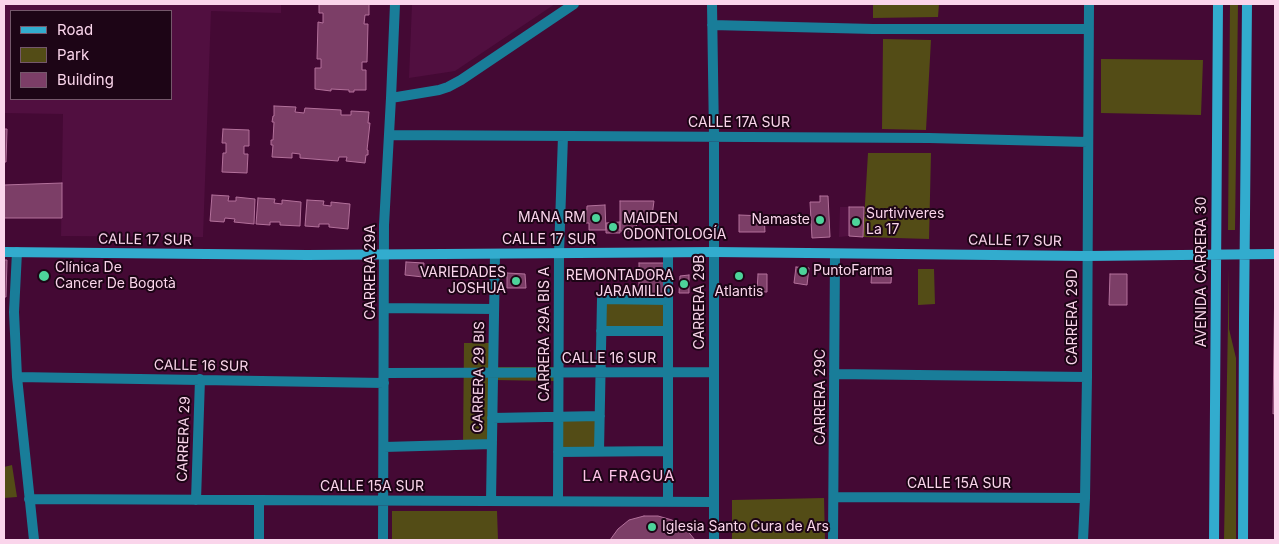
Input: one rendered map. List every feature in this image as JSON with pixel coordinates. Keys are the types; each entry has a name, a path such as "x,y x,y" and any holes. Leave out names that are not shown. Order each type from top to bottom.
{"street":[{"name":"CARRERA 29A","path":"383,540 384,225 395,4"},
{"path":"391,98 439,90 461,80 574,4"},
{"name":"CARRERA 29B","path":"712,4 714,137 714,540"},
{"name":"CARRERA 29D","path":"1083,540 1087,377 1089,4"},
{"name":"AVENIDA CARRERA 30","path":"1214,540 1218,4"},
{"path":"1243,540 1247,4"},
{"path":"712,25 873,29 1089,29"},
{"name":"CALLE 17A SUR","path":"389,135 929,138 1088,142"},
{"name":"CARRERA 29A BIS A","path":"558,501 559,253 563,136"},
{"name":"CALLE 17 SUR","path":"4,252 287,255 714,252 1087,256 1275,254"},
{"path":"17,252 14,312 17,377 28,499 34,540"},
{"path":"668,253 668,502"},
{"name":"CARRERA 29 BIS","path":"491,501 494,254"},
{"name":"CARRERA 29C","path":"833,540 835,254"},
{"path":"599,451 602,299 668,300"},
{"path":"384,308 494,309"},
{"path":"601,331 668,331"},
{"name":"CALLE 16 SUR","path":"17,377 200,379 384,378 493,373 714,372"},
{"path":"834,374 1087,377"},
{"name":"CARRERA 29","path":"196,500 200,379"},
{"path":"492,418 600,416"},
{"path":"384,447 492,444"},
{"path":"558,452 668,451"},
{"name":"CALLE 15A SUR","path":"834,497 1085,498"},
{"name":"CALLE 15A SUR","path":"28,499 714,502"},
{"path":"259,500 259,540"}],"shaded area":[{"path":"4,4 281,4 281,13 211,11 203,237 61,236 63,114 4,113"},
{"path":"412,4 555,4 455,71 409,78"},
{"path":"840,207 849,207 849,236 839,237"}],"green space":[{"path":"873,4 939,4 938,17 873,18"},
{"path":"1230,4 1238,4 1235,230 1228,230"},
{"path":"883,39 931,40 926,130 882,129"},
{"path":"1101,59 1203,60 1201,115 1101,113"},
{"path":"868,153 931,153 929,239 863,237"},
{"path":"1229,268 1229,329 1236,358 1236,540 1224,540"},
{"path":"918,269 934,269 935,304 918,305"},
{"path":"602,300 667,301 667,330 603,330"},
{"path":"464,343 493,343 497,367 554,367 554,381 493,380 492,444 463,445"},
{"path":"600,416 599,451 558,452 558,417"},
{"path":"12,465 17,497 4,498 4,467"},
{"path":"824,498 825,540 732,540 732,500"},
{"path":"392,511 497,511 498,540 392,540"}],"building":[{"path":"319,4 369,4 369,15 365,15 364,24 368,24 367,62 362,62 362,70 366,70 366,90 349,92 349,90 331,89 331,91 315,89 315,68 321,68 321,59 317,59 318,22 323,23 323,13 319,13"},
{"path":"274,106 296,107 295,112 304,113 305,108 341,110 341,115 351,115 351,111 369,112 368,155 366,155 365,163 346,161 347,157 339,157 338,161 300,158 300,154 292,153 292,158 272,157 273,145 271,145 271,140 273,140 274,122 272,122"},
{"path":"4,129 7,129 6,162 4,162"},
{"path":"223,129 249,130 249,146 244,146 244,154 248,154 247,173 222,172 223,153 226,153 226,143 222,143"},
{"path":"62,183 62,218 4,218 4,185"},
{"path":"212,195 229,196 228,201 236,201 236,197 255,199 254,224 234,222 235,219 225,218 224,222 210,221"},
{"name":"Namaste","path":"820,196 828,196 830,237 812,238 810,202 820,202"},
{"path":"258,198 275,199 274,203 282,204 282,200 301,202 300,226 280,225 280,222 270,222 270,225 256,224"},
{"path":"307,200 324,201 323,205 331,206 331,202 350,204 348,229 329,227 329,224 319,224 319,227 305,226"},
{"path":"620,201 654,201 652,216 637,216 636,231 620,231"},
{"name":"MANA RM","path":"605,205 606,230 589,230 589,223 586,223 587,206"},
{"name":"Surtiviveres La 17","path":"849,207 864,207 863,237 849,236"},
{"path":"739,215 764,216 765,232 739,232"},
{"name":"MAIDEN ODONTOLOGÍA","path":"620,222 620,233 606,233 606,223"},
{"path":"4,260 7,260 6,297 4,297"},
{"path":"406,262 424,263 423,277 405,275"},
{"path":"639,263 667,263 667,295 639,295"},
{"path":"796,267 809,268 807,285 794,283"},
{"path":"872,269 892,269 891,283 871,283"},
{"path":"1275,272 1275,413 1273,414"},
{"name":"VARIEDADES JOSHUA","path":"507,273 525,274 526,288 507,288"},
{"path":"758,274 767,274 767,292 757,292"},
{"path":"1110,274 1127,274 1127,305 1109,305"},
{"name":"REMONTADORA JARAMILLO","path":"689,275 689,293 679,293 680,276"},
{"name":"Iglesia Santo Cura de Ars","path":"644,516 658,516 672,520 686,529 695,540 610,540 618,529 629,520"}],"place":[{"name":"MANA RM","path":"596,218"},
{"name":"Namaste","path":"820,220"},
{"name":"Surtiviveres La 17","path":"856,222"},
{"name":"MAIDEN ODONTOLOGÍA","path":"613,227"},
{"name":"PuntoFarma","path":"803,271"},
{"name":"Clínica De Cancer De Bogotà","path":"44,276"},
{"name":"Atlantis","path":"739,276"},
{"name":"VARIEDADES JOSHUA","path":"516,281"},
{"name":"REMONTADORA JARAMILLO","path":"684,284"},
{"name":"Iglesia Santo Cura de Ars","path":"652,527"}],"district":[{"name":"LA FRAGUA","path":"629,476"}]}
